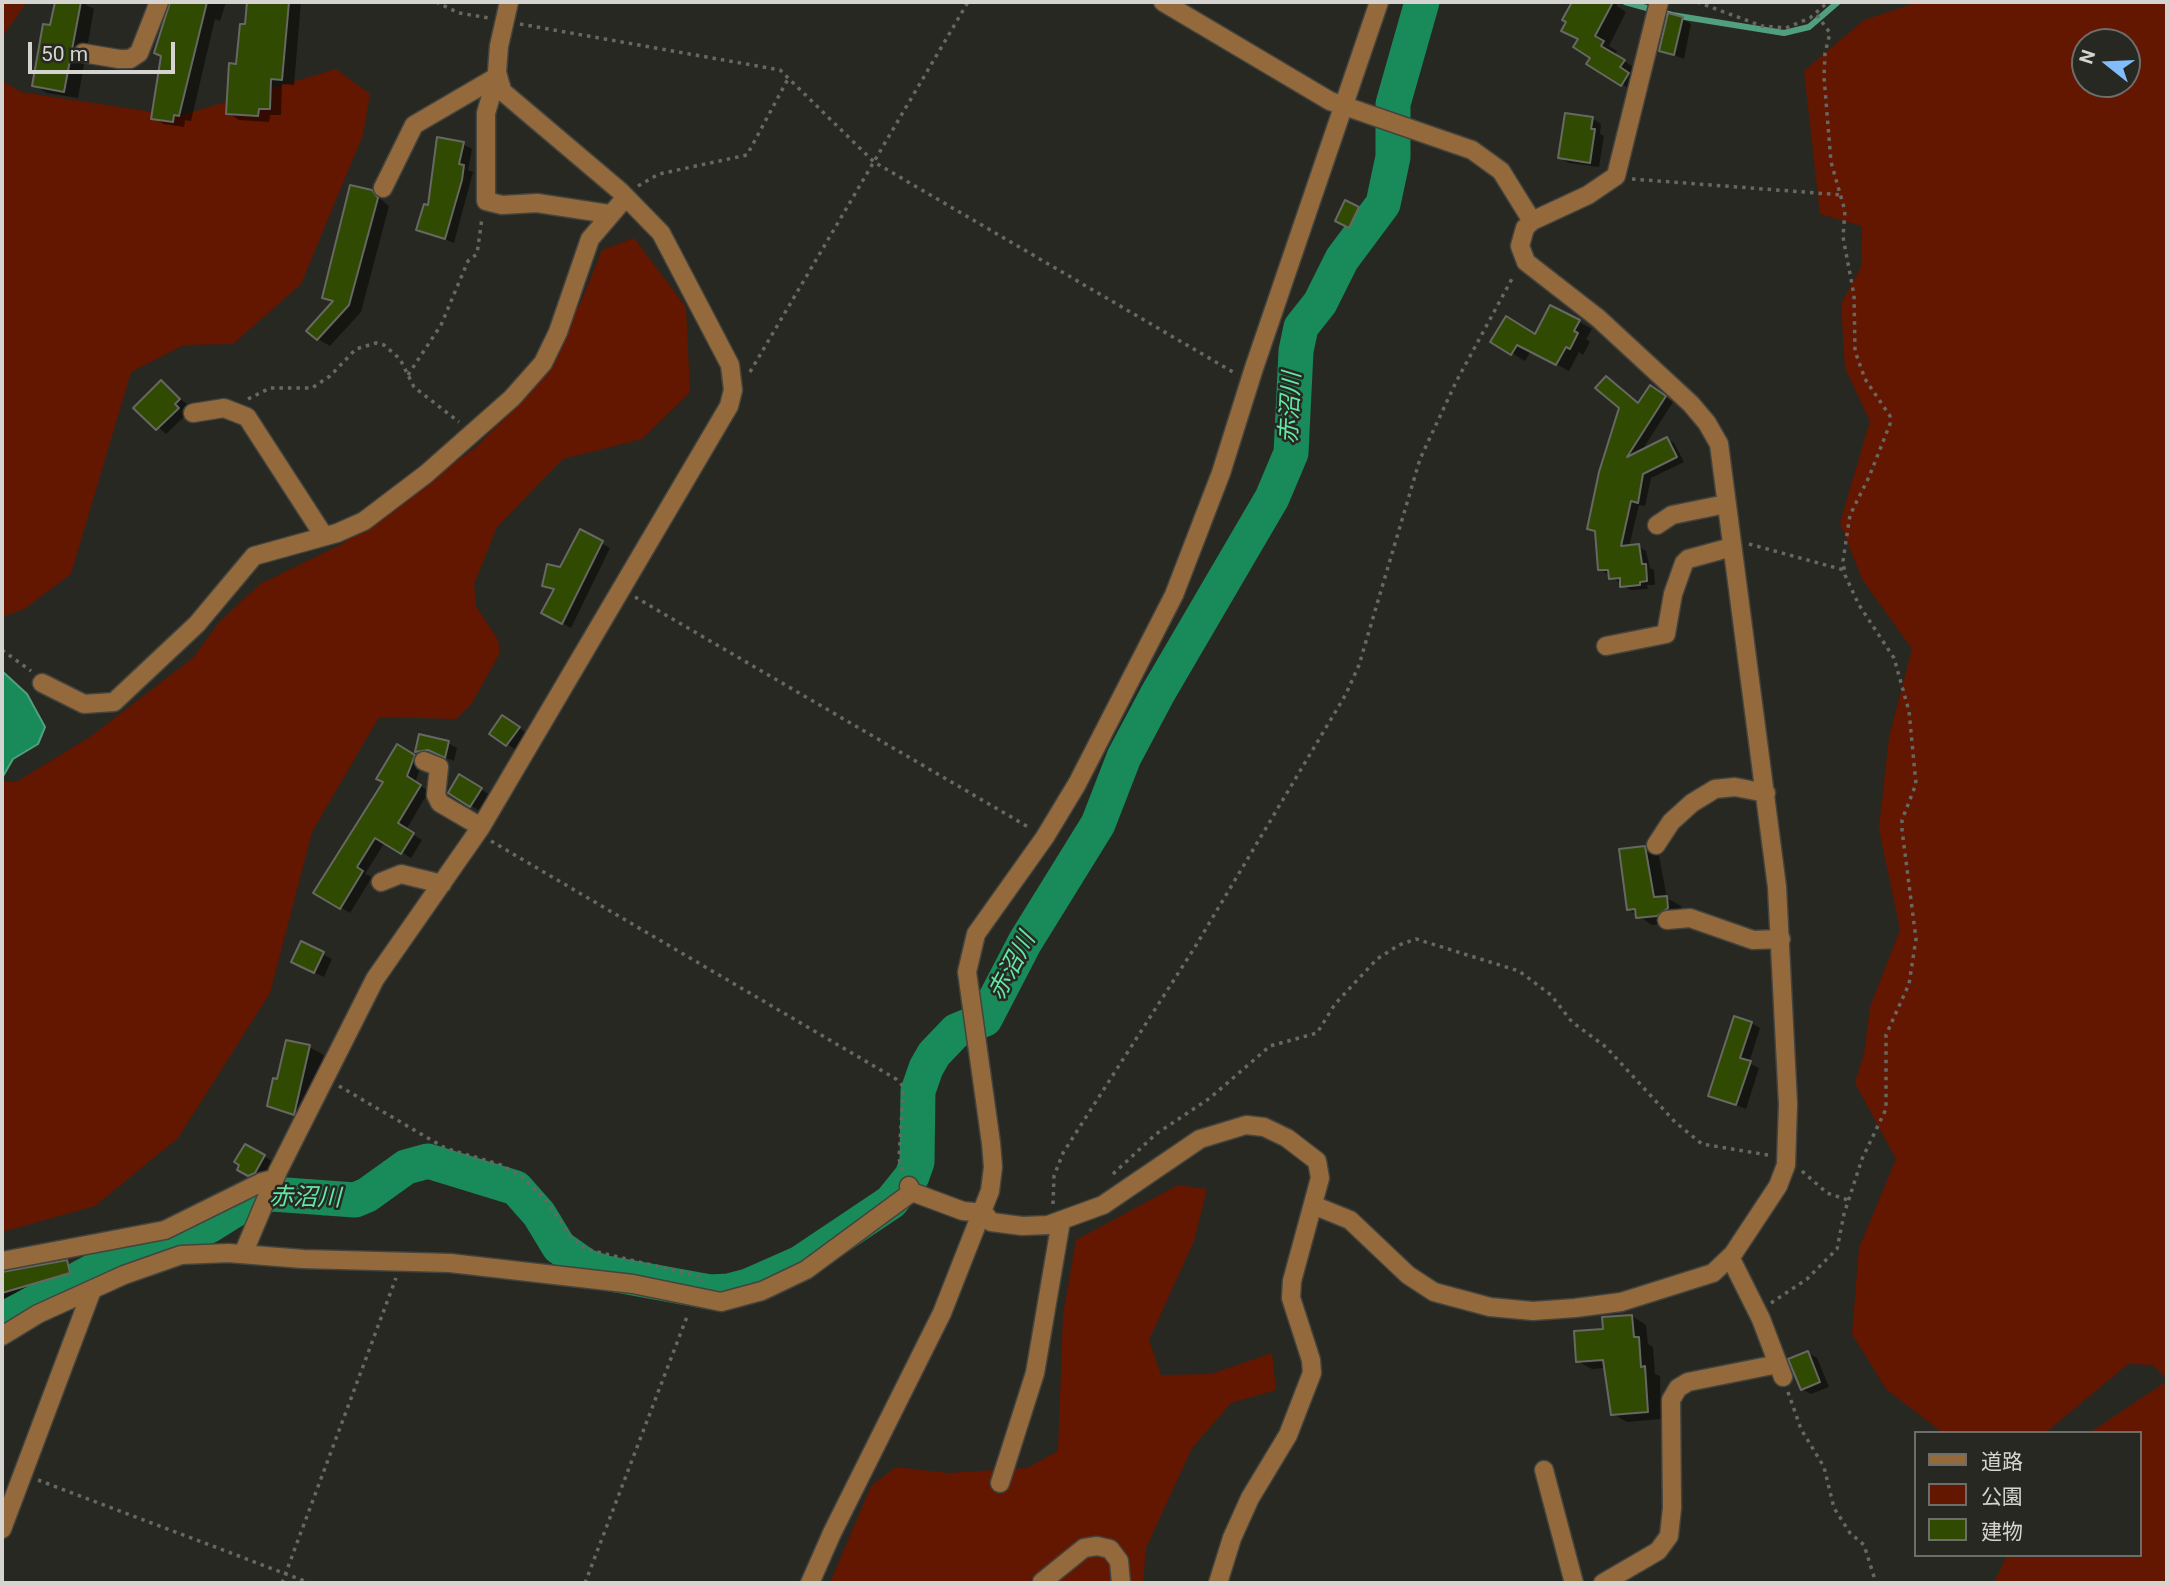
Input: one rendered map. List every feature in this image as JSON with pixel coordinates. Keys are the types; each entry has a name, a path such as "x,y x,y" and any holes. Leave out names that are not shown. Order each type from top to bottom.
{"street":[{"path":"83,53 130,59 139,53 159,2"},
{"path":"509,2 503,21 499,81 486,113 486,201 502,205 537,203 609,214"},
{"path":"1163,2 1345,108 1435,135 1472,150 1501,171 1532,222"},
{"path":"810,1583 832,1533 942,1312 984,1213 993,1167 967,972 976,934 1045,837 1105,732 1174,595 1221,473 1379,2"},
{"path":"1313,1205 1350,1220 1420,1286 1454,1300 1533,1311 1621,1302 1713,1273 1730,1257 1778,1186 1787,1159 1788,1104 1781,939 1766,793 1719,444 1707,423 1598,318 1524,258 1521,238 1532,222 1588,195 1614,177 1624,152 1659,2"},
{"path":"383,188 414,125 499,81"},
{"path":"243,1254 271,1187 375,979 479,830 729,407 733,376 716,335 661,233 626,197 519,107 499,81"},
{"path":"42,683 84,704 114,702 197,624 254,556 324,536 363,521 391,503 474,433 532,378 543,363 568,305 583,253 609,214 626,197"},
{"path":"193,413 231,408 247,417 324,536"},
{"path":"1657,525 1672,515 1726,504"},
{"path":"1606,646 1666,634 1684,562 1732,543"},
{"path":"424,761 439,767 436,795 440,803 479,830"},
{"path":"1656,845 1671,822 1692,803 1715,789 1735,787 1766,793"},
{"path":"381,882 401,874 442,884"},
{"path":"1667,920 1690,918 1753,940 1781,939"},
{"path":"2,1336 38,1314 181,1255 243,1254 450,1264 633,1284 698,1287 721,1302 783,1282 845,1243 910,1189 963,1211 984,1213 991,1222 1022,1226 1057,1222 1103,1205 1200,1139 1246,1125 1264,1127 1287,1138 1317,1161 1320,1178 1292,1281 1291,1298 1311,1360 1312,1373 1288,1435 1250,1498 1232,1538 1218,1583"},
{"path":"2,1261 165,1230 262,1182 271,1187"},
{"path":"1000,1483 1035,1373 1057,1222"},
{"path":"165,1230 170,1259"},
{"path":"1603,1583 1658,1551 1669,1536 1672,1508 1671,1400 1678,1388 1688,1382 1781,1370 1758,1312 1730,1257"},
{"path":"2,1530 93,1290"},
{"path":"1544,1470 1574,1583"},
{"path":"1042,1582 1084,1548 1097,1546 1110,1549 1118,1561 1121,1583"}],"path":[{"path":"436,2 458,13 774,68 789,77 874,162 1250,382"},
{"path":"729,407 968,2"},
{"path":"1697,2 1773,28 1799,24 1816,14 1828,2"},
{"path":"1758,1312 1808,1279 1833,1255 1862,1159 1886,1109 1886,1035 1913,970 1915,918 1902,830 1917,774 1909,712 1894,658 1859,605 1844,570 1845,535 1850,515 1890,424 1889,416 1865,379 1855,351 1854,295 1843,237 1843,195 1831,162 1824,77 1825,53 1830,33 1816,14"},
{"path":"626,197 648,178 747,155 789,77"},
{"path":"1614,177 1843,195"},
{"path":"408,375 441,325 468,261 477,254 486,201"},
{"path":"1057,1222 1054,1176 1063,1153 1195,947 1346,694 1359,665 1420,459 1456,382 1524,258"},
{"path":"231,408 264,390 312,388 330,376 356,348 384,345 400,359 414,387 424,397 474,433"},
{"path":"1732,543 1844,570"},
{"path":"621,589 1045,837"},
{"path":"479,830 896,1079 902,1085 903,1093 899,1160 901,1166"},
{"path":"1110,1178 1156,1134 1210,1098 1270,1046 1317,1033 1335,1003 1377,959 1399,945 1416,939 1502,964 1534,982 1551,995 1568,1018 1606,1046 1675,1122 1702,1144 1787,1159 1827,1193 1849,1200"},
{"path":"325,1078 445,1148 501,1165 522,1177 544,1198 571,1237 585,1249 702,1277 585,1583"},
{"path":"282,1583 402,1263"},
{"path":"1781,1370 1801,1429 1824,1467 1834,1508 1850,1533 1864,1545 1876,1583"},
{"path":"23,1474 310,1583"}],"green space":[{"path":"2,2 27,2 2,37"},
{"path":"1918,2 2167,2 2167,1379 2153,1365 2128,1364 2047,1431 1940,1431 1886,1389 1852,1334 1859,1248 1896,1159 1855,1083 1864,1054 1870,1007 1900,930 1879,829 1889,737 1912,649 1862,579 1840,523 1870,421 1845,368 1841,304 1861,267 1862,226 1820,214 1804,71 1864,20"},
{"path":"336,69 370,94 363,135 301,284 233,344 184,345 131,372 71,574 24,609 2,617 2,81 21,92 179,116"},
{"path":"634,238 686,307 690,392 642,439 563,459 497,527 474,584 476,606 498,640 500,653 472,703 456,719 379,717 312,832 270,993 178,1138 95,1206 2,1232 2,782 16,782 90,737 194,657 219,622 260,584 342,544 475,448 529,394 581,302 602,250"},
{"path":"1178,1185 1207,1189 1194,1241 1149,1340 1161,1375 1211,1374 1272,1353 1276,1390 1231,1403 1192,1448 1146,1548 1143,1583 830,1583 871,1486 896,1467 948,1473 1027,1468 1058,1451 1063,1315 1076,1240"},
{"path":"2167,1381 2167,1583 1994,1583 2006,1557 2141,1557 2141,1431 2092,1431"}],"shaded area":[{"path":"2,671 27,694 45,727 38,744 13,759 2,778"}],"building":[{"path":"55,2 81,2 64,92 32,86 43,24 50,25"},
{"path":"170,2 207,2 179,116 174,115 173,122 151,119 161,56 154,53"},
{"path":"247,2 289,2 282,80 271,79 270,109 259,109 258,116 226,114 229,63 236,64 240,24 245,24"},
{"path":"1572,2 1613,2 1595,36 1604,41 1601,46 1625,60 1620,67 1629,73 1621,86 1586,64 1590,58 1573,47 1578,39 1561,31 1566,22 1562,20"},
{"path":"1668,13 1683,17 1674,55 1659,51"},
{"path":"1565,113 1593,117 1591,129 1595,129 1590,163 1558,158"},
{"path":"437,137 464,142 459,164 464,165 462,180 445,239 416,230 424,204 428,205"},
{"path":"350,185 372,190 378,198 349,305 317,340 306,331 333,301 322,298"},
{"path":"1345,200 1359,207 1349,228 1335,221"},
{"path":"1550,305 1580,320 1574,331 1578,333 1570,349 1566,347 1556,365 1517,345 1511,355 1490,342 1506,316 1535,334"},
{"path":"1606,376 1638,403 1650,385 1666,396 1627,457 1667,437 1677,457 1643,474 1638,503 1631,501 1621,546 1639,544 1642,564 1646,564 1647,581 1640,582 1640,585 1620,587 1620,578 1609,579 1608,570 1598,570 1595,531 1587,529 1599,472 1619,408 1595,388"},
{"path":"161,380 180,399 175,404 179,408 156,430 133,408"},
{"path":"580,529 603,541 562,624 541,613 554,589 542,586 547,564 560,567"},
{"path":"502,715 520,727 506,746 489,734"},
{"path":"419,734 449,741 445,758 428,750 415,752"},
{"path":"397,744 415,755 407,776 421,785 398,823 414,833 401,854 375,838 357,867 363,871 340,909 313,893 383,782 376,779"},
{"path":"459,774 482,788 470,807 448,793"},
{"path":"1645,846 1654,897 1667,896 1668,908 1657,916 1636,918 1635,909 1627,910 1619,849"},
{"path":"301,941 324,952 314,973 291,962"},
{"path":"1734,1016 1752,1022 1740,1058 1751,1061 1736,1105 1708,1096"},
{"path":"286,1040 310,1045 294,1115 267,1106 273,1078 277,1079"},
{"path":"245,1144 265,1155 255,1173 248,1176 237,1170 239,1165 234,1162"},
{"path":"67,1260 70,1273 2,1293 2,1272"},
{"path":"1632,1315 1634,1337 1639,1337 1641,1367 1645,1366 1648,1412 1611,1415 1603,1360 1576,1362 1574,1331 1603,1329 1602,1317"},
{"path":"1808,1351 1820,1382 1801,1390 1788,1359"}],"waterway":[{"name":"赤沼川","path":"2,1320 97,1269 209,1226 249,1201 272,1194 355,1200 367,1195 406,1167 428,1161 516,1188 539,1214 559,1247 586,1266 606,1273 710,1292 748,1286 800,1263 891,1202 912,1176 917,1162 918,1091 926,1068 934,1054 956,1031 985,1019 1025,942 1098,824 1124,757 1158,693 1272,498 1291,453 1296,351 1301,327 1320,303 1342,259 1383,204 1393,157 1393,104 1422,2"},
{"path":"1625,2 1672,15 1784,33 1809,27 1838,2"}]}
